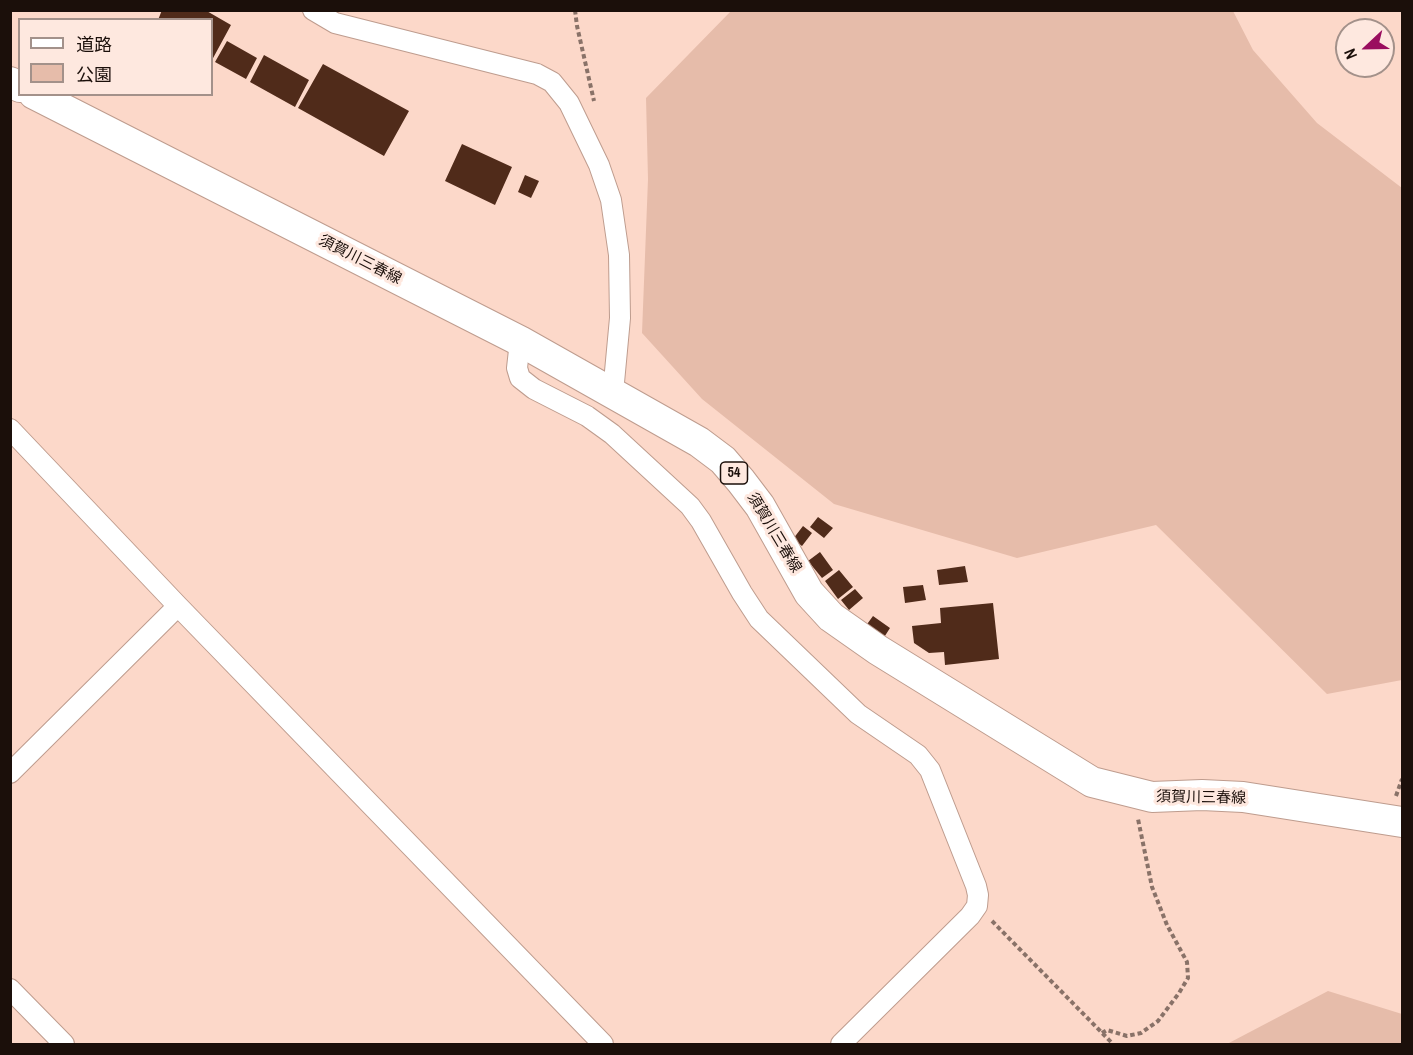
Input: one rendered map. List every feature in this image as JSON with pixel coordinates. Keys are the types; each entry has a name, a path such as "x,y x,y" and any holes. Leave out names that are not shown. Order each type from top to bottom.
{"main road":[{"name":"須賀川三春線","path":"38,96 520,341 699,442 723,460 760,506 809,593 831,617 878,650 1092,782 1152,797 1202,795 1243,797 1402,822"}],"street":[{"path":"313,10 335,23 537,74 552,82 569,103 599,165 608,192 619,255 620,318 613,393"},
{"path":"520,341 518,368 520,378 534,390 587,416 612,434 681,498 701,521 759,619 858,714 918,754 930,770 971,871 978,895 977,906 970,916 841,1044"},
{"path":"10,429 178,606 603,1044"},
{"path":"10,773 178,606"},
{"path":"10,988 64,1044"}],"path":[{"path":"575,10 596,108"},
{"path":"1102,1033 1107,1030 1127,1036 1142,1032 1158,1021 1188,978 1187,962 1167,925 1152,887 1138,823 1140,795"},
{"path":"977,906 1113,1044"}],"green space":[{"path":"731,11 1233,11 1253,50 1317,123 1402,188 1402,680 1327,694 1156,525 1017,558 834,504 702,399 642,333 648,179 646,98"},
{"path":"1328,991 1402,1014 1402,1044 1227,1044"}],"building":[{"path":"162,10 205,10 231,25 213,58 213,18 159,18"},
{"path":"227,41 257,58 246,79 215,62"},
{"path":"264,55 309,80 295,107 250,82"},
{"path":"323,64 409,111 384,156 298,108"},
{"path":"462,144 512,167 495,205 445,181"},
{"path":"525,175 539,181 531,198 518,192"},
{"path":"818,517 833,528 824,538 810,527"},
{"path":"803,526 812,533 802,546 793,539"},
{"path":"820,552 833,570 822,578 808,561"},
{"path":"965,566 968,582 939,585 937,570"},
{"path":"839,570 853,587 838,599 825,581"},
{"path":"923,585 926,600 905,603 903,587"},
{"path":"855,589 863,598 849,610 841,600"},
{"path":"993,603 999,659 945,665 944,652 929,653 914,643 912,626 941,623 940,608"},
{"path":"873,616 890,628 883,639 865,627"}]}
